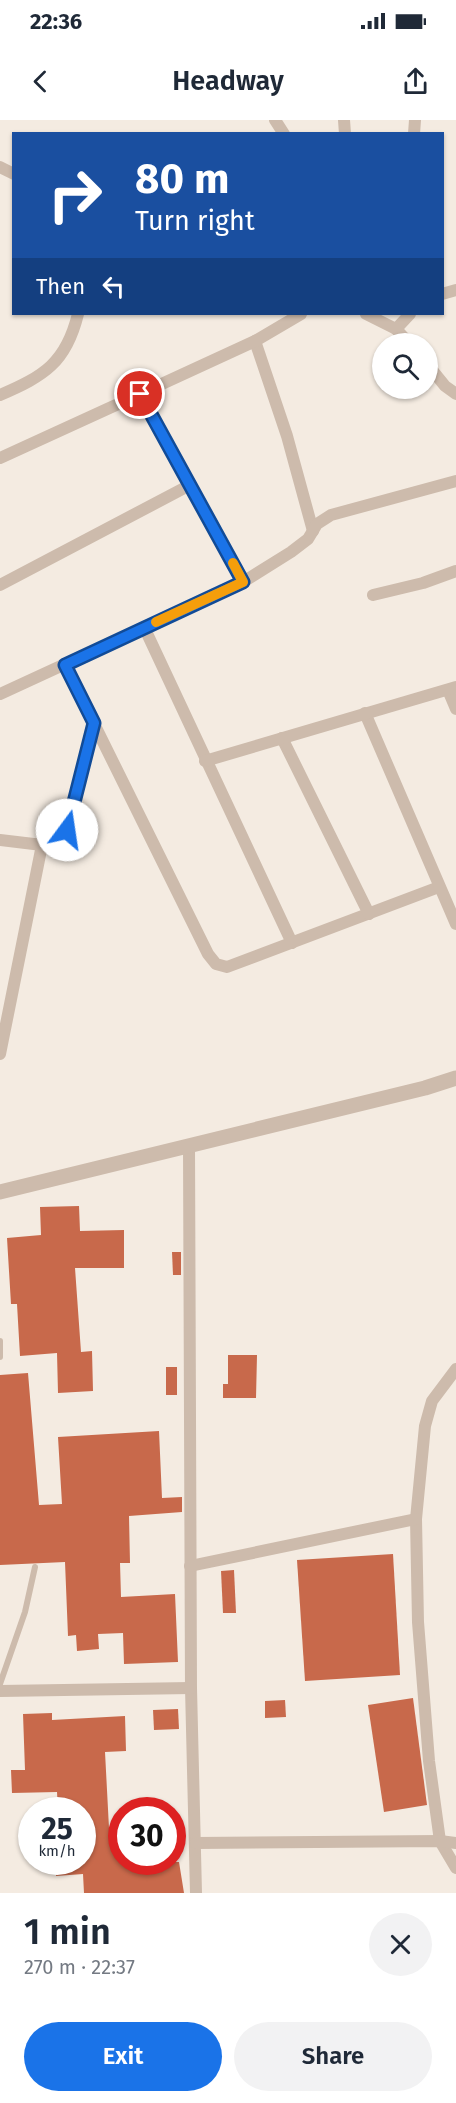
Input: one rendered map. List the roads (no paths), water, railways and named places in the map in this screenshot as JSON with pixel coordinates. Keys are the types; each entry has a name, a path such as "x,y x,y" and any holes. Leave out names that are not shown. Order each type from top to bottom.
{"street":[{"path":"0,395 31,382 51,368 63,354 73,333 78,315"},
{"path":"0,458 255,341 299,315"},
{"path":"368,315 396,328 400,333"},
{"path":"396,328 397,315"},
{"path":"396,328 409,315"},
{"path":"255,341 287,436 313,531"},
{"path":"438,377 456,394"},
{"path":"140,394 243,582"},
{"path":"0,694 243,582 291,552 308,539 317,524 331,515 456,481"},
{"path":"0,585 190,485"},
{"path":"373,595 423,583 456,571"},
{"path":"144,627 292,943"},
{"path":"65,665 208,954 216,964 227,968 439,887"},
{"path":"206,761 452,689 456,709"},
{"path":"365,713 456,924"},
{"path":"0,840 42,845 58,842 67,830 94,723"},
{"path":"282,738 369,914"},
{"path":"0,1054 42,845"},
{"path":"0,1192 425,1088 456,1078"},
{"path":"189,1146 191,1688 196,1893"},
{"path":"456,1369 432,1401 425,1426 416,1519 420,1653 429,1761 440,1841 456,1868"},
{"path":"190,1566 416,1519"},
{"path":"0,1691 191,1688"},
{"path":"195,1843 440,1841 456,1843"}],"lane":[{"path":"0,1341 0,1357"},
{"path":"0,1684 25,1612 35,1567"}]}
